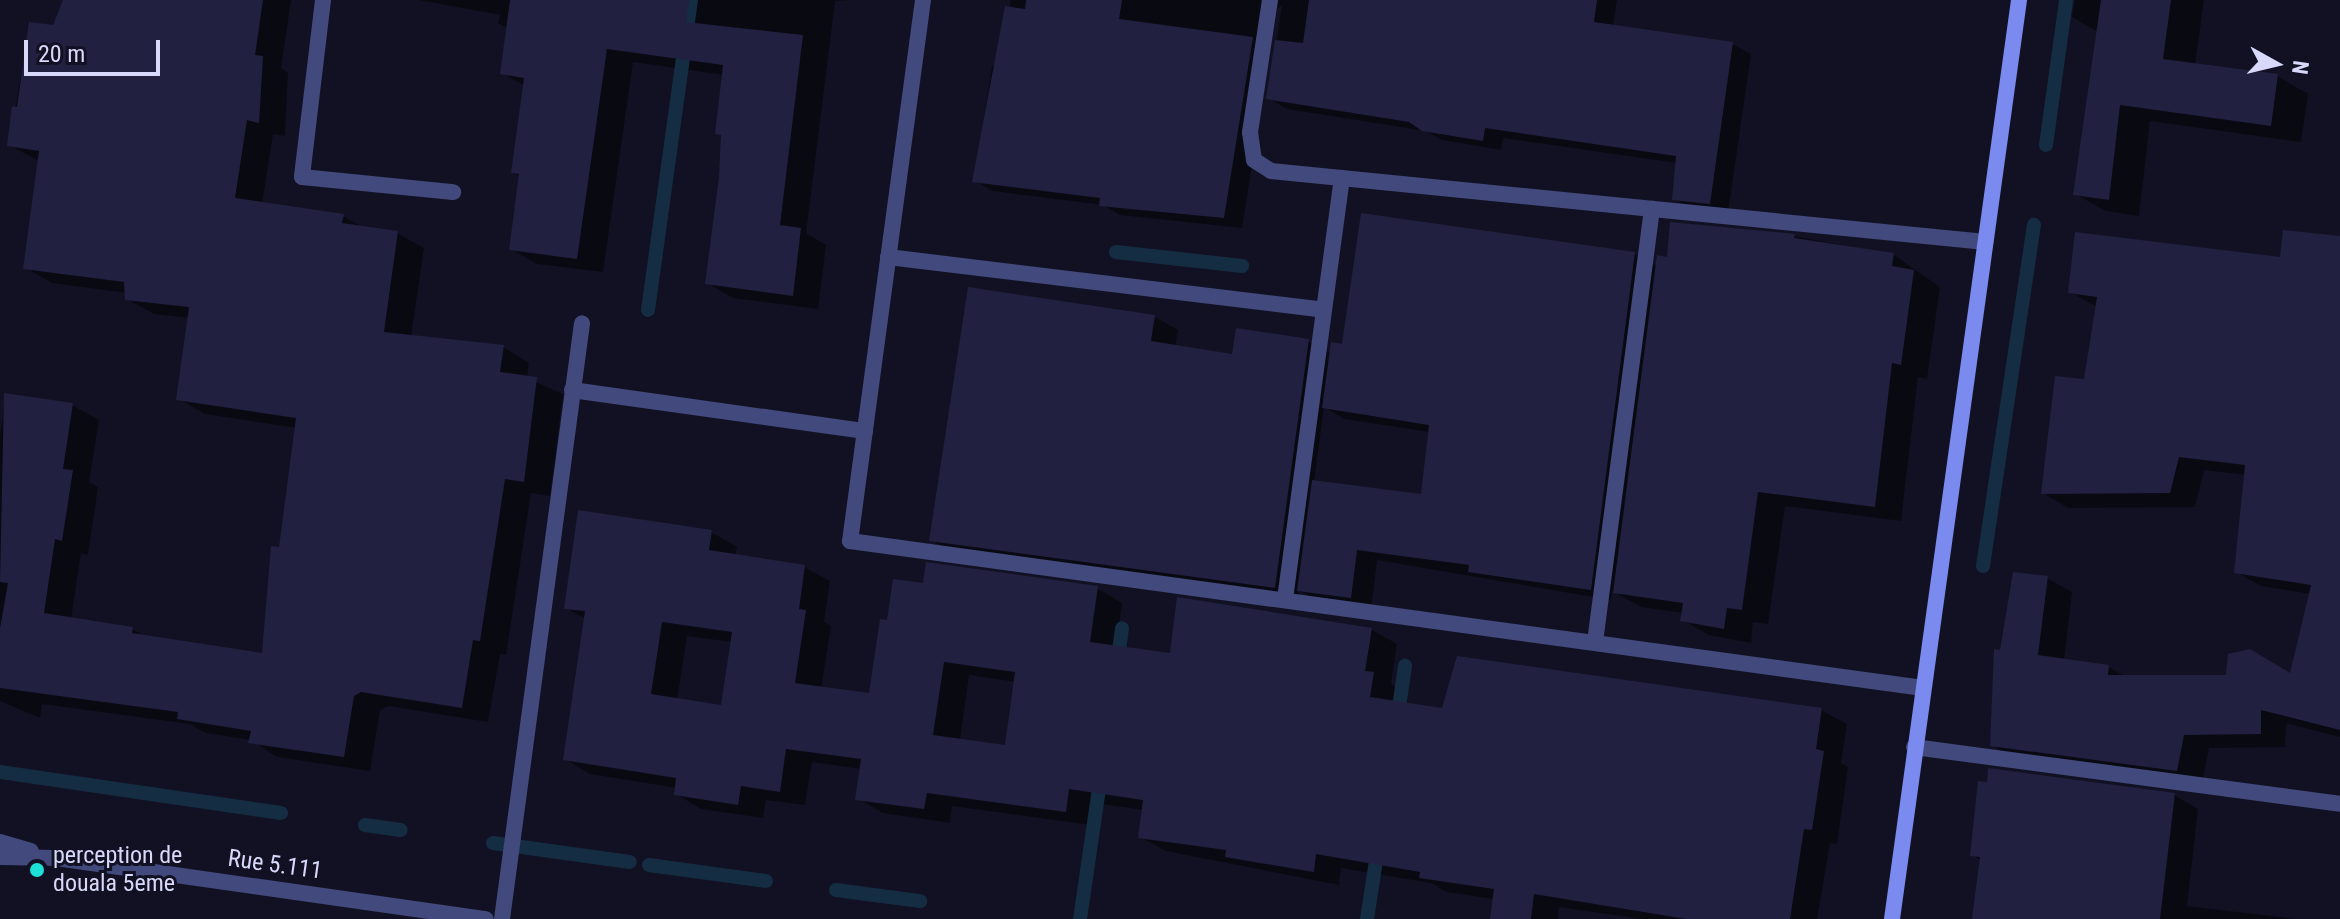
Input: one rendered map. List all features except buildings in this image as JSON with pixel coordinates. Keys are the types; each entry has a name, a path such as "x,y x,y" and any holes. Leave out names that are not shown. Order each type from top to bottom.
{"street":[{"path":"323,0 302,177 453,192"},
{"path":"923,0 850,541 1923,688"},
{"path":"1270,0 1250,132 1254,160 1271,171 1985,242"},
{"path":"1892,919 2019,0"},
{"path":"1285,599 1342,178"},
{"path":"1595,642 1652,209"},
{"path":"888,257 1324,310"},
{"path":"502,919 582,323"},
{"path":"572,390 865,431"},
{"path":"1914,747 2340,804"},
{"name":"Rue 5.111","path":"0,842 56,858 408,914 486,919"},
{"name":"Rue 5.111","path":"0,857 56,858"}],"waterway":[{"path":"648,310 691,0"},
{"path":"2046,145 2066,0"},
{"path":"1983,566 2034,225"},
{"path":"1116,252 1242,266"},
{"path":"1117,664 1122,628"},
{"path":"1397,721 1405,666"},
{"path":"0,772 281,813"},
{"path":"1080,919 1101,775"},
{"path":"365,825 401,830"},
{"path":"493,843 630,862"},
{"path":"1367,919 1378,848"},
{"path":"649,865 766,881"},
{"path":"836,890 920,901"}],"place":[{"name":"perception de douala 5eme","path":"37,870"}]}
